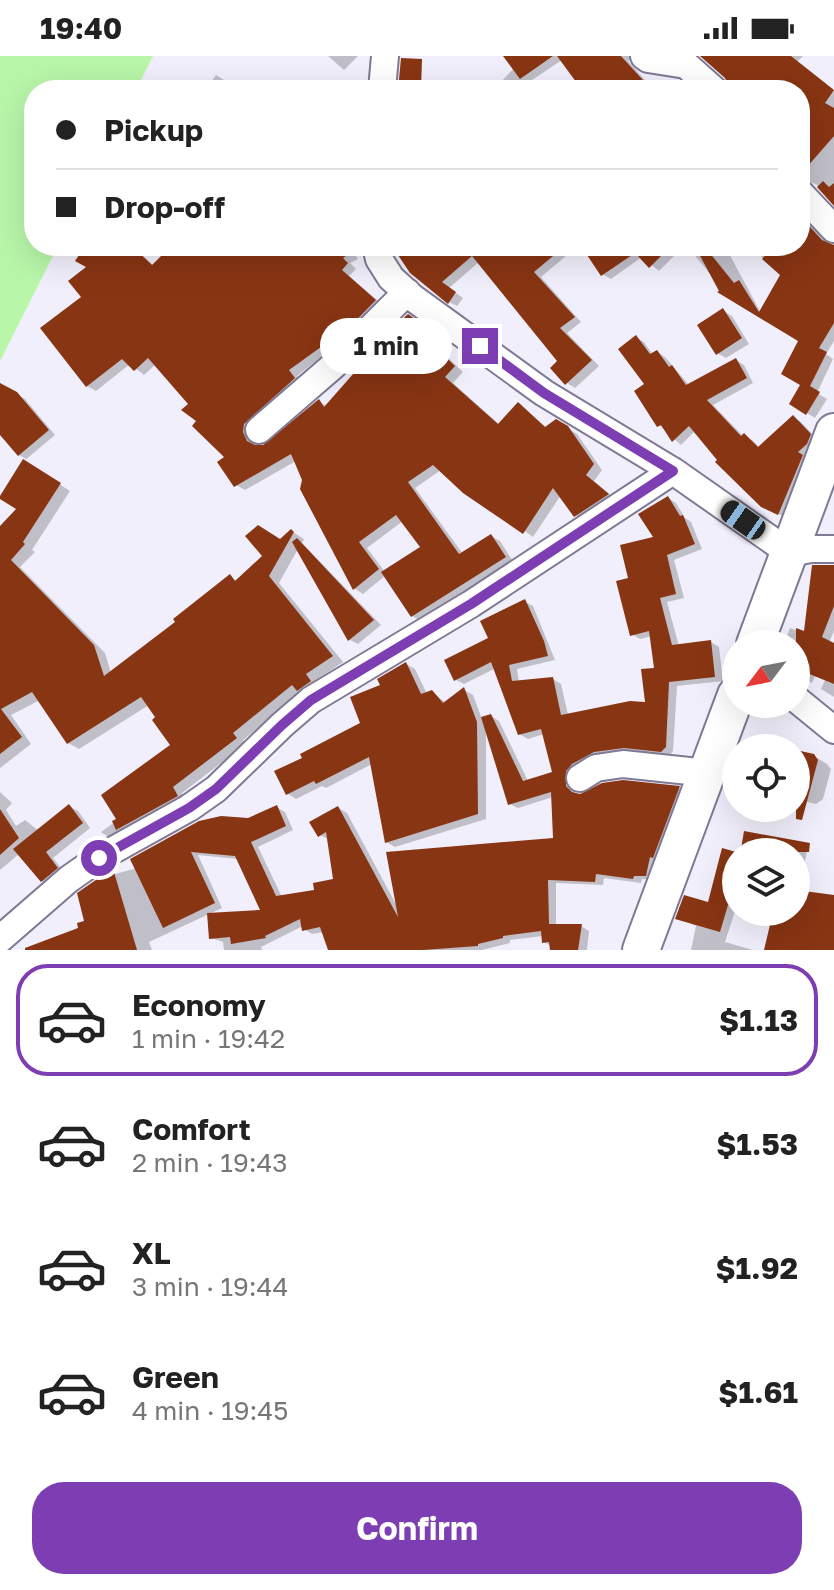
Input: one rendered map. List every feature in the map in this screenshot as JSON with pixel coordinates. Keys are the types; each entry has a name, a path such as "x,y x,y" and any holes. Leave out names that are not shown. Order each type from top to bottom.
{"street":[{"path":"383,80 385,56"},
{"path":"644,56 686,65 703,80"},
{"path":"810,204 834,229"},
{"path":"378,256 391,278 407,292 544,393 673,471 790,553 834,549"},
{"path":"259,430 333,366 407,292"},
{"path":"760,630 834,432"},
{"path":"0,939 69,879 99,858 189,808 216,789 311,700 471,604 673,471"},
{"path":"810,710 834,730"},
{"path":"641,950 728,718"},
{"path":"580,778 596,768 623,764 708,773"}],"green space":[{"path":"0,56 153,56 141,80 24,80 24,256 53,256 0,361"}],"building":[{"path":"503,56 553,56 520,79"},
{"path":"557,56 621,56 643,80 575,80"},
{"path":"700,56 791,56 834,90 825,103 834,108 834,136 810,164 810,80 725,78"},
{"path":"401,58 422,59 421,80 399,80"},
{"path":"823,181 829,187 834,183 834,206 817,187"},
{"path":"810,227 822,240 834,245 834,323 819,348 827,352 810,386 820,392 806,415 789,404 800,385 781,374 798,341 717,292 700,256 712,256 734,283 739,280 759,312 780,275 762,259 765,256 810,256"},
{"path":"78,256 143,256 152,265 161,256 346,256 343,258 348,263 342,270 376,300 328,349 324,351 321,347 289,370 295,378 244,424 247,441 263,445 319,399 324,407 361,365 358,363 408,314 429,329 424,336 455,366 445,377 498,424 518,402 545,427 556,419 568,426 594,464 586,475 609,494 574,517 553,488 523,534 463,493 433,465 408,482 459,554 491,534 506,557 411,617 381,572 420,547 396,515 359,542 379,569 353,590 300,489 302,480 291,454 234,487 217,462 224,457 192,426 196,421 181,410 188,404 148,358 134,371 122,359 86,387 40,328 81,297 68,281 86,267 75,261"},
{"path":"399,256 472,256 442,282 456,292 448,304 410,273"},
{"path":"472,256 553,256 534,272 575,317 560,328 592,360 565,385 550,368 557,361"},
{"path":"588,256 631,256 601,276"},
{"path":"638,256 661,256 649,268"},
{"path":"723,308 742,338 716,355 697,325"},
{"path":"636,335 650,354 657,350 669,367 672,365 686,385 736,358 747,378 707,400 741,436 744,433 758,447 793,415 811,434 807,444 798,452 803,455 778,515 761,507 715,462 717,460 689,426 672,442 661,425 657,427 634,391 644,384 618,349"},
{"path":"0,383 17,392 49,430 18,456 0,435"},
{"path":"23,459 61,483 23,542 25,544 11,560 94,645 104,676 175,622 173,619 230,574 235,581 262,556 245,536 258,525 280,539 291,529 294,532 269,576 333,656 306,674 311,681 297,691 292,685 233,733 237,738 173,787 178,796 116,830 112,821 116,819 101,795 170,745 152,720 155,717 141,697 67,744 32,692 1,709 22,737 0,754 0,526 16,509 0,496"},
{"path":"668,496 680,516 683,515 695,544 667,555 676,594 660,598 672,645 711,640 715,677 669,682 666,747 661,752 624,748 594,752 572,764 566,771 566,786 580,794 602,783 623,780 680,786 653,858 650,857 646,876 634,876 633,879 596,874 595,882 548,880 549,924 582,924 578,950 550,950 549,942 542,943 541,931 503,936 478,946 423,950 328,950 320,927 302,931 300,919 266,938 231,944 230,937 209,939 207,913 260,910 235,856 191,852 215,903 163,928 130,859 199,821 221,816 248,818 277,805 286,826 251,842 276,896 314,890 313,883 333,879 326,832 318,837 309,822 338,806 398,917 386,852 553,838 551,792 508,805 481,717 491,714 523,781 552,772 541,729 518,735 491,662 454,681 444,660 488,638 480,621 525,599 548,656 509,665 512,681 553,677 561,715 630,701 645,702 641,669 654,668 649,631 630,636 616,581 628,578 620,545 653,537 638,514"},
{"path":"297,538 374,620 348,641 292,542"},
{"path":"812,565 834,565 834,606 822,637 834,643 834,684 810,674 810,630 804,630"},
{"path":"406,662 421,694 432,690 443,703 464,687 477,722 478,814 385,843 369,757 316,784 314,781 286,795 274,771 360,723 350,697 380,685 377,679"},
{"path":"810,753 818,760 810,790"},
{"path":"69,804 83,823 46,852 58,868 41,882 13,849"},
{"path":"0,809 19,838 0,855"},
{"path":"744,831 782,838 743,838"},
{"path":"722,848 720,932 675,919 684,895 708,902"},
{"path":"114,872 137,950 25,950 78,928 77,923 84,921 77,893 103,875"},
{"path":"810,892 834,895 834,950 764,950 770,926 810,926"}],"route":[{"path":"99,858 189,808 216,789 311,700 471,604 673,471 544,393 480,346"}]}
